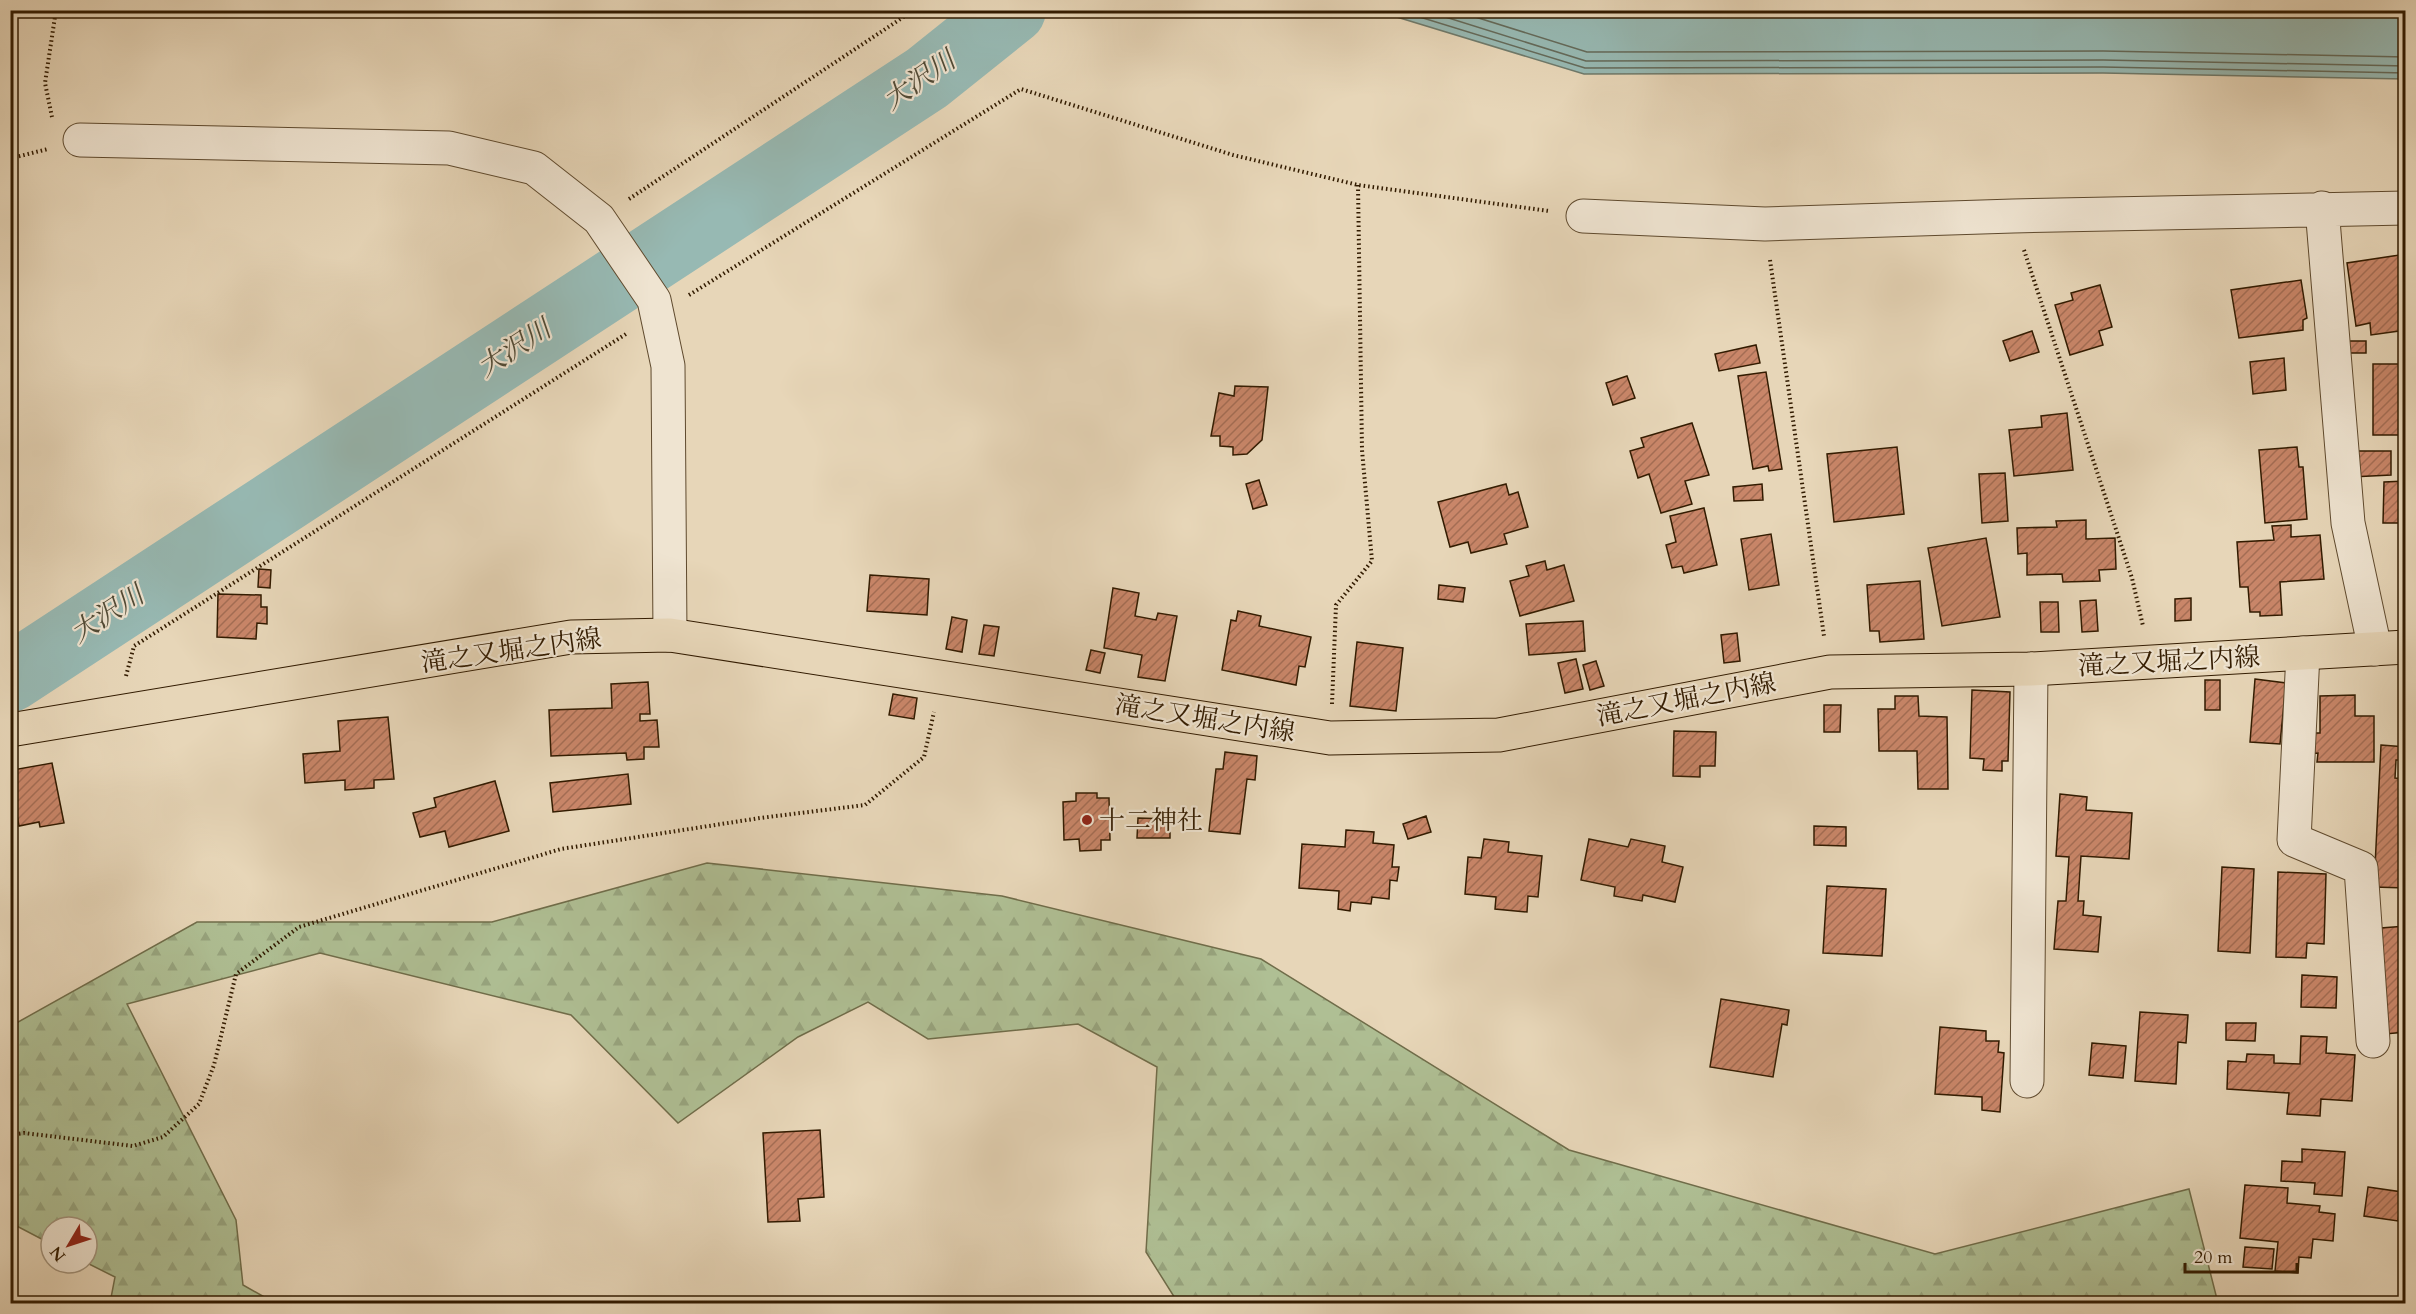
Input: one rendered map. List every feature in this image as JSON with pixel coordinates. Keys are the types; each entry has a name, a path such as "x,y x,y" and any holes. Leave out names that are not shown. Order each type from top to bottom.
{"main road":[{"name":"滝之又堀之内線","path":"10,730 572,637 670,635 1330,738 1499,735 1830,672 2031,669 2390,648"}],"street":[{"path":"80,140 448,148 534,168 600,220 656,307 668,366 670,635"},
{"path":"1583,216 1765,224 2322,208 2406,208"},
{"path":"2322,208 2348,523 2390,648"},
{"path":"2303,653 2294,840 2361,868 2373,1041"},
{"path":"2027,1081 2031,669"}],"path":[{"path":"56,10 45,83 53,119 80,140"},
{"path":"600,220 911,12 908,10"},
{"path":"116,714 134,646 656,307 1021,89 1233,155 1358,186 1583,216"},
{"path":"1330,738 1336,605 1372,561 1362,450 1358,186"},
{"path":"2013,216 2132,578 2151,662"},
{"path":"1765,224 1830,672"},
{"path":"10,1135 24,1133 133,1146 163,1137 199,1104 214,1065 236,974 299,927 561,849 760,818 865,805 924,757 943,677"}],"green space":[{"path":"707,863 1002,896 1261,959 1569,1150 1935,1254 2189,1189 2218,1303 1178,1303 1146,1252 1157,1067 1078,1024 928,1039 868,1002 798,1037 678,1123 571,1015 320,953 127,1004 236,1220 243,1285 275,1303 110,1303 115,1277 99,1269 99,1215 39,1215 39,1238 11,1223 11,1026 197,922 492,922"}],"water":[{"path":"1377,11 2405,11 2405,79 2103,73 1584,74"}],"building":[{"path":"2406,254 2406,279 2399,280 2406,330 2371,335 2370,323 2356,326 2347,263"},
{"path":"2301,280 2307,318 2303,320 2303,330 2239,338 2231,290"},
{"path":"2100,285 2112,327 2099,331 2103,345 2070,355 2055,305 2073,300 2071,293"},
{"path":"2032,331 2039,352 2010,361 2003,341"},
{"path":"2347,341 2366,341 2366,353 2348,353"},
{"path":"1756,345 1760,363 1719,371 1715,354"},
{"path":"2284,358 2286,390 2253,394 2250,362"},
{"path":"2373,364 2406,364 2406,435 2373,435"},
{"path":"1766,372 1782,469 1769,471 1768,466 1753,469 1738,376"},
{"path":"1627,376 1635,398 1613,405 1606,383"},
{"path":"1235,386 1268,387 1262,440 1247,454 1233,455 1233,447 1220,446 1220,436 1211,436 1219,393 1234,396"},
{"path":"2067,413 2073,470 2014,476 2009,430 2042,427 2041,416"},
{"path":"1692,423 1709,475 1685,481 1692,504 1661,513 1649,474 1638,478 1630,451 1644,447 1641,438"},
{"path":"1897,447 1904,514 1834,522 1827,454"},
{"path":"2297,447 2299,467 2303,467 2307,519 2265,523 2259,450"},
{"path":"2349,451 2391,451 2391,475 2351,477"},
{"path":"2005,473 2008,521 1982,523 1979,474"},
{"path":"1259,480 1267,505 1253,509 1246,484"},
{"path":"2406,481 2406,523 2383,523 2384,482"},
{"path":"1506,484 1509,495 1518,492 1528,527 1504,534 1507,544 1471,553 1468,542 1450,547 1438,502"},
{"path":"1762,484 1763,500 1734,501 1733,487"},
{"path":"1704,508 1717,565 1684,573 1682,566 1672,568 1666,545 1676,542 1670,516"},
{"path":"2086,520 2086,539 2115,538 2116,569 2099,570 2100,581 2063,582 2062,574 2027,575 2027,553 2018,554 2017,528 2057,527 2056,521"},
{"path":"2291,525 2291,537 2320,535 2324,579 2280,582 2282,615 2260,616 2260,612 2250,612 2248,587 2240,587 2237,542 2274,540 2272,526"},
{"path":"1771,534 1779,585 1749,590 1741,539"},
{"path":"1986,538 2000,617 1942,626 1928,548"},
{"path":"1545,561 1547,570 1564,565 1574,601 1520,616 1510,581 1529,576 1526,566"},
{"path":"259,569 271,570 270,588 258,587"},
{"path":"870,575 929,579 927,615 867,611"},
{"path":"1920,581 1924,639 1880,642 1879,631 1870,631 1867,585"},
{"path":"1439,585 1465,588 1463,602 1438,599"},
{"path":"1113,588 1139,593 1135,616 1156,620 1158,613 1177,616 1165,681 1138,677 1142,655 1104,648"},
{"path":"218,594 261,595 261,607 267,607 267,624 257,623 256,639 217,637"},
{"path":"2191,598 2191,620 2175,621 2175,599"},
{"path":"2096,600 2098,631 2082,632 2080,601"},
{"path":"2040,602 2058,602 2059,632 2041,632"},
{"path":"1238,611 1261,616 1259,626 1311,637 1305,667 1299,666 1296,685 1222,670 1231,620 1236,621"},
{"path":"952,617 967,620 962,652 946,649"},
{"path":"1583,621 1585,651 1529,655 1526,624"},
{"path":"984,625 999,627 994,656 979,654"},
{"path":"1737,633 1740,661 1724,663 1721,635"},
{"path":"1357,642 1403,648 1396,711 1350,706"},
{"path":"1091,650 1105,653 1100,673 1086,670"},
{"path":"1576,659 1583,689 1565,693 1558,663"},
{"path":"1596,661 1604,686 1590,690 1583,665"},
{"path":"2255,679 2286,683 2280,744 2250,742"},
{"path":"2205,680 2220,680 2220,710 2205,710"},
{"path":"648,682 650,714 640,714 640,721 657,720 659,747 644,747 644,759 627,760 626,753 551,756 549,710 612,708 611,684"},
{"path":"1972,690 2010,692 2008,761 2002,761 2002,771 1983,770 1984,759 1970,758"},
{"path":"893,694 917,698 914,719 889,715"},
{"path":"2355,695 2355,716 2374,716 2374,762 2317,762 2318,753 2310,754 2310,733 2320,733 2320,696"},
{"path":"1895,696 1918,696 1919,716 1947,717 1948,789 1918,789 1917,751 1879,751 1878,709 1895,709"},
{"path":"1824,705 1841,705 1840,732 1824,732"},
{"path":"388,717 394,779 374,780 374,788 345,790 345,780 305,783 303,754 340,751 338,721"},
{"path":"1674,731 1716,732 1715,766 1700,766 1700,777 1673,776"},
{"path":"2381,745 2406,747 2406,760 2396,760 2395,778 2406,779 2406,888 2374,887"},
{"path":"1225,752 1257,756 1255,780 1247,779 1240,834 1209,831 1216,769 1223,769"},
{"path":"10,760 13,770 52,763 64,823 40,827 39,822 19,826 15,805 10,806"},
{"path":"628,774 631,804 553,812 550,783"},
{"path":"495,781 509,831 449,847 445,831 420,837 413,813 436,807 434,798"},
{"name":"十二神社","path":"1076,793 1097,793 1097,798 1109,798 1110,840 1101,840 1101,850 1080,851 1079,839 1064,840 1063,802 1076,801"},
{"path":"2060,794 2087,797 2086,810 2132,813 2129,859 2081,856 2078,901 2084,901 2083,915 2101,917 2098,952 2054,949 2058,901 2066,901 2069,857 2056,856"},
{"path":"1426,816 1431,832 1408,839 1403,824"},
{"path":"1138,818 1170,819 1170,838 1137,838"},
{"path":"1814,826 1846,827 1846,846 1814,845"},
{"path":"1346,830 1374,832 1373,843 1394,845 1392,867 1399,867 1397,881 1390,880 1389,899 1372,897 1371,904 1351,902 1350,911 1338,909 1339,891 1299,888 1302,844 1345,847"},
{"path":"1484,839 1509,842 1508,852 1542,856 1538,897 1528,896 1527,912 1495,909 1496,897 1465,894 1468,857 1481,858"},
{"path":"1589,839 1628,847 1631,839 1665,846 1662,862 1683,867 1675,902 1643,895 1642,901 1614,896 1615,887 1581,880"},
{"path":"2222,867 2254,869 2250,953 2218,951"},
{"path":"2278,872 2326,874 2324,944 2307,943 2306,958 2276,957"},
{"path":"1827,886 1886,889 1882,956 1823,953"},
{"path":"2406,926 2406,1032 2385,1034 2381,928"},
{"path":"2302,975 2337,977 2336,1008 2301,1007"},
{"path":"1721,999 1789,1010 1787,1025 1782,1024 1773,1077 1710,1067"},
{"path":"2140,1012 2188,1015 2186,1043 2178,1042 2176,1084 2135,1081"},
{"path":"2226,1023 2256,1023 2255,1041 2226,1040"},
{"path":"1940,1027 1986,1031 1986,1041 1999,1041 1998,1052 2004,1053 2000,1112 1982,1110 1982,1097 1935,1094"},
{"path":"2301,1036 2327,1037 2326,1053 2355,1055 2352,1101 2321,1099 2320,1116 2287,1114 2289,1093 2227,1089 2228,1061 2246,1062 2247,1054 2274,1055 2274,1063 2300,1064"},
{"path":"2092,1043 2126,1046 2123,1078 2089,1075"},
{"path":"820,1130 824,1197 798,1199 800,1221 768,1222 763,1133"},
{"path":"2302,1149 2345,1152 2342,1196 2314,1194 2315,1183 2281,1181 2282,1161 2302,1162"},
{"path":"2245,1185 2288,1188 2287,1203 2320,1206 2319,1212 2335,1214 2333,1241 2313,1239 2311,1258 2299,1257 2298,1273 2275,1271 2278,1242 2240,1238"},
{"path":"2368,1187 2402,1192 2398,1221 2364,1216"},
{"path":"2245,1247 2274,1249 2272,1269 2243,1267"}],"waterway":[{"name":"大沢川","path":"10,678 927,78 1012,10"}],"place":[{"name":"十二神社","path":"1087,820"}]}
